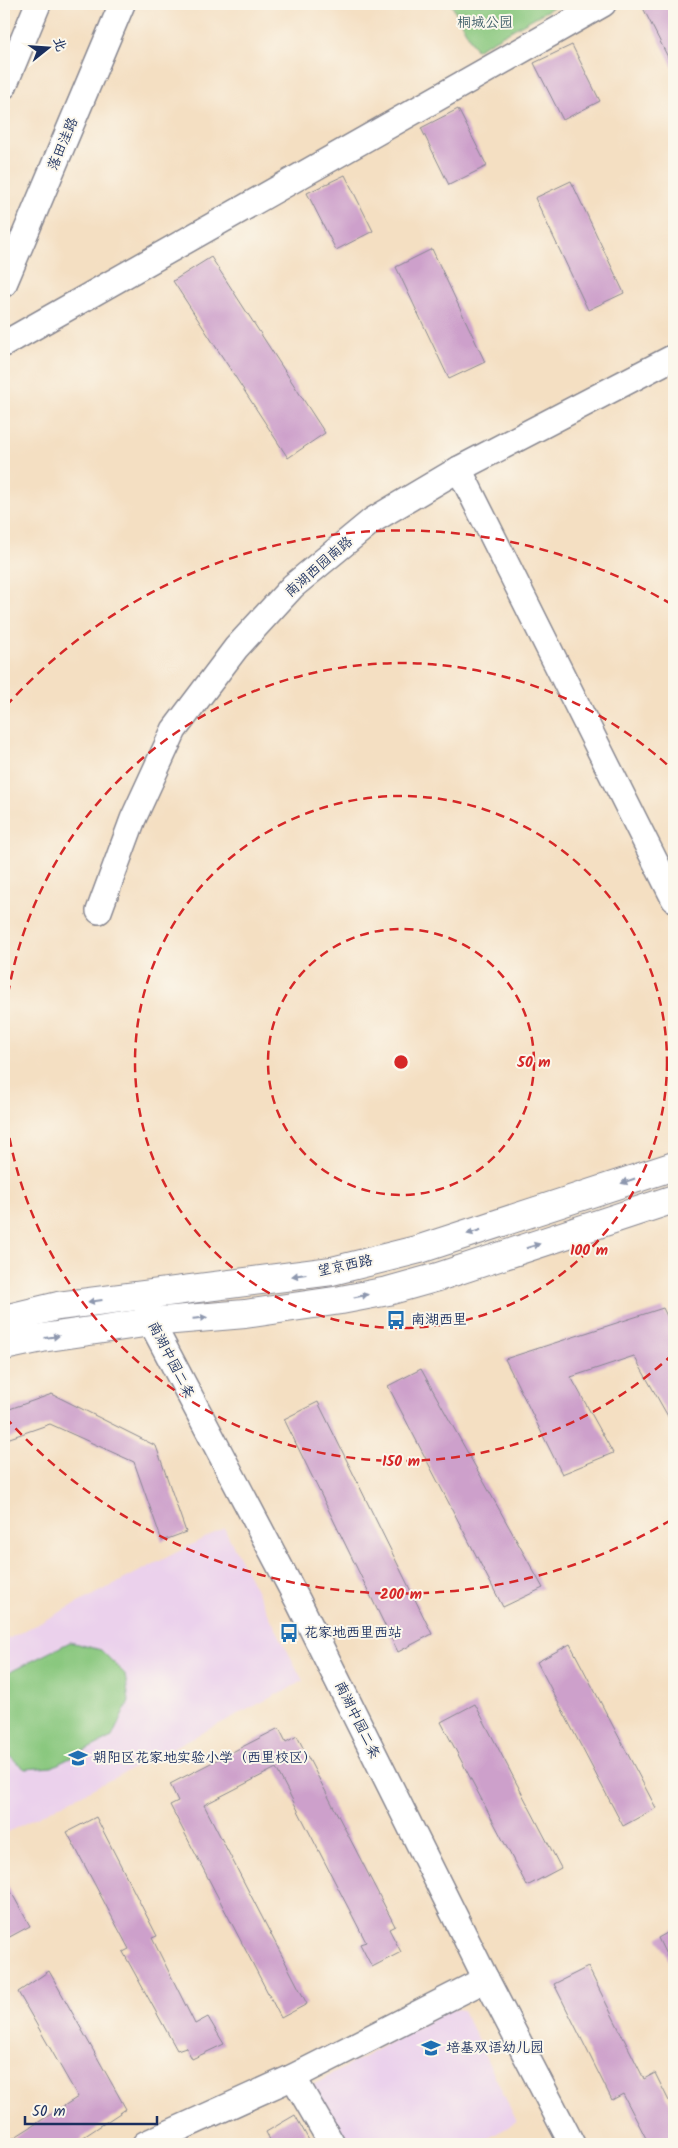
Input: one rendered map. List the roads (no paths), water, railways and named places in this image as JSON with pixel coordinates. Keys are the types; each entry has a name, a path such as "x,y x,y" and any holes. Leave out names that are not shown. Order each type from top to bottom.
{"main road":[{"name":"望京西路","path":"4,1319 58,1306 332,1271 420,1250 674,1166"},
{"path":"4,1346 42,1338 151,1322 254,1312 341,1300 388,1291 464,1269 674,1200"}],"street":[{"path":"4,86 38,4"},
{"name":"落田洼路","path":"4,284 122,4"},
{"path":"4,344 603,4"},
{"name":"南湖西园南路","path":"99,911 133,819 174,730 236,648 293,586 373,520 459,469 674,357"},
{"path":"459,469 674,899"},
{"name":"南湖中园二条","path":"144,1295 151,1322 301,1609 486,1979 572,2144"},
{"path":"145,2144 293,2077 486,1979"},
{"path":"293,2077 332,2144"}],"place":[{"name":"南湖西里","path":"396,1320"},
{"name":"花家地西里西站","path":"289,1633"},
{"name":"朝阳区花家地实验小学（西里校区）","path":"78,1758"},
{"name":"培基双语幼儿园","path":"431,2048"}],"park label":[{"name":"桐城公园","path":"485,23"}]}
